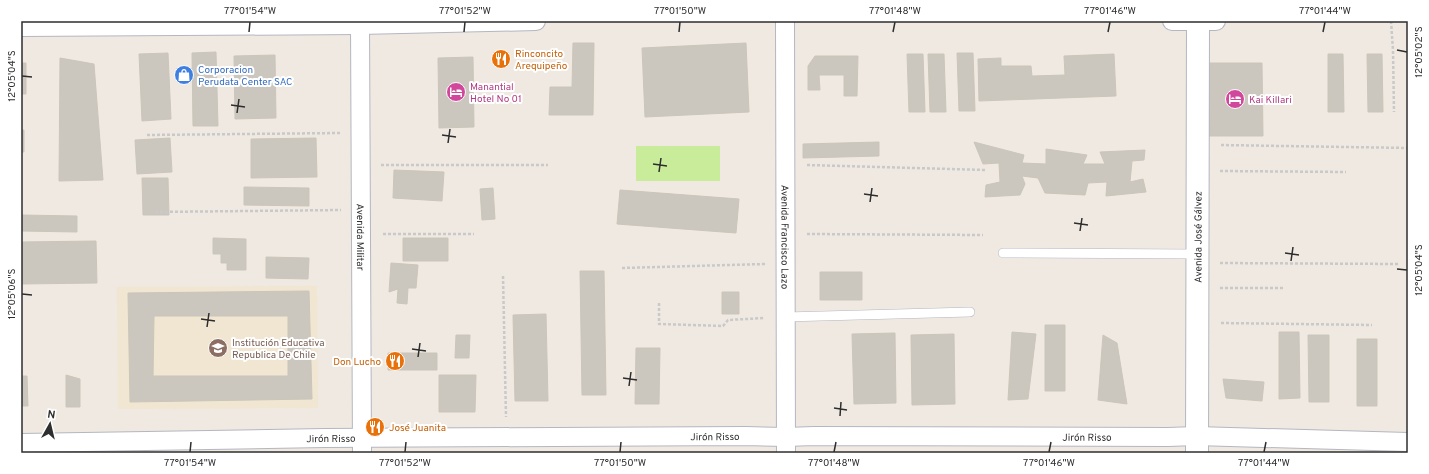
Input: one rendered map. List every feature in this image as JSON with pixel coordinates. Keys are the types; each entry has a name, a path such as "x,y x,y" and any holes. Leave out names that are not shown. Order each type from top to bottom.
{"street":[{"path":"21,27 536,21"},
{"name":"Avenida Francisco Lazo","path":"785,21 786,445"},
{"path":"1172,21 1216,21"},
{"name":"Avenida José Gálvez","path":"1196,444 1198,21"},
{"name":"Avenida Militar","path":"360,23 362,446"},
{"name":"Jirón Risso","path":"21,443 362,446 507,438 731,436 786,445 814,436 1168,437 1196,444 1408,442"}],"lane":[{"path":"1003,253 1197,258"},
{"path":"785,317 970,312"}],"path":[{"path":"1391,21 1394,112"},
{"path":"147,135 360,132"},
{"path":"1198,145 1408,148"},
{"path":"361,165 548,165"},
{"path":"785,165 986,170"},
{"path":"1197,171 1346,172"},
{"path":"155,212 361,210"},
{"path":"361,234 474,234"},
{"path":"785,234 982,235"},
{"path":"1197,258 1400,264"},
{"path":"622,268 785,264"},
{"path":"503,276 507,438"},
{"path":"1197,288 1283,288"},
{"path":"659,303 659,324 723,326 728,320 785,317"},
{"path":"1197,323 1372,324"}],"shaded area":[{"name":"Institución Educativa Republica De Chile","path":"317,286 318,408 118,409 117,287"}],"green space":[{"path":"636,146 720,146 720,181 636,181"}],"building":[{"path":"573,43 594,43 593,115 549,115 550,87 572,87"},
{"path":"746,43 749,112 645,117 642,48"},
{"path":"216,52 218,126 193,126 192,53"},
{"path":"168,53 171,119 142,121 139,54"},
{"path":"957,53 973,53 975,111 959,111"},
{"path":"907,54 923,54 925,112 909,112"},
{"path":"928,54 944,54 946,112 930,112"},
{"path":"1114,54 1116,96 979,101 978,59 1001,58 1001,66 1031,66 1032,76 1065,75 1064,56"},
{"path":"1328,54 1343,54 1344,112 1328,112"},
{"path":"1367,54 1382,54 1383,112 1368,112"},
{"path":"275,55 276,118 235,119 234,56"},
{"path":"815,56 858,56 857,96 844,96 844,75 819,75 820,90 808,90 808,66"},
{"name":"Manantial Hotel No 01","path":"473,57 474,127 439,128 438,58"},
{"path":"60,58 94,64 103,180 59,181"},
{"path":"21,63 26,63 26,94 21,94"},
{"name":"Kai Killari","path":"1207,63 1262,63 1263,136 1208,136"},
{"path":"21,130 24,130 24,152 21,152"},
{"path":"170,138 172,172 137,174 135,140"},
{"path":"316,138 317,177 251,178 251,139"},
{"path":"879,142 879,156 803,158 803,144"},
{"path":"974,142 1024,155 1022,163 1046,164 1046,149 1087,155 1083,164 1105,164 1100,152 1145,150 1144,160 1132,161 1130,182 1143,179 1146,192 1106,196 1107,182 1088,183 1085,195 1045,193 1038,178 1022,176 1025,184 1020,195 985,197 986,185 1000,182 999,163 983,164"},
{"path":"394,170 444,172 442,201 393,198"},
{"path":"142,178 168,178 169,215 143,215"},
{"path":"244,187 309,188 309,206 244,205"},
{"path":"493,188 495,219 482,220 480,189"},
{"path":"620,190 739,199 736,233 617,224"},
{"path":"21,215 77,216 77,232 21,231"},
{"path":"213,238 246,239 246,270 227,270 227,263 221,263 221,254 213,254"},
{"path":"403,238 448,238 448,261 403,261"},
{"path":"96,241 97,283 21,284 21,242"},
{"path":"266,257 309,258 308,279 266,278"},
{"path":"391,263 418,265 416,288 408,288 407,304 397,303 398,289 389,292"},
{"path":"580,271 604,271 606,395 582,395"},
{"path":"820,272 862,272 862,300 820,300"},
{"path":"309,291 312,399 130,402 128,293","holes":["154,316 288,316 288,376 153,376"]},
{"path":"722,292 739,292 739,314 722,314"},
{"path":"546,314 548,401 515,401 513,315"},
{"path":"1045,325 1065,325 1065,391 1045,391"},
{"path":"1012,332 1036,334 1028,399 1008,400"},
{"path":"1279,332 1299,332 1300,398 1279,399"},
{"path":"895,333 896,403 854,404 852,334"},
{"path":"954,334 955,404 912,405 911,335"},
{"path":"456,335 470,335 469,358 455,358"},
{"path":"1103,335 1117,343 1127,404 1098,400"},
{"path":"1308,335 1329,335 1329,402 1309,402"},
{"path":"1357,339 1377,339 1377,406 1357,406"},
{"path":"636,348 660,348 659,404 635,404"},
{"path":"388,353 437,353 437,370 388,370"},
{"path":"66,375 80,379 80,407 66,407"},
{"path":"439,375 476,375 475,412 439,412"},
{"path":"21,376 27,376 28,406 21,406"},
{"path":"1223,379 1264,382 1262,401 1226,398"}],"place":[{"name":"Rinconcito Arequipeño","path":"501,59"},
{"name":"Corporacion Perudata Center SAC","path":"184,75"},
{"name":"Manantial Hotel No 01","path":"456,92"},
{"name":"Kai Killari","path":"1235,99"},
{"name":"Institución Educativa Republica De Chile","path":"218,348"},
{"name":"Don Lucho","path":"395,361"},
{"name":"José Juanita","path":"375,427"}]}
